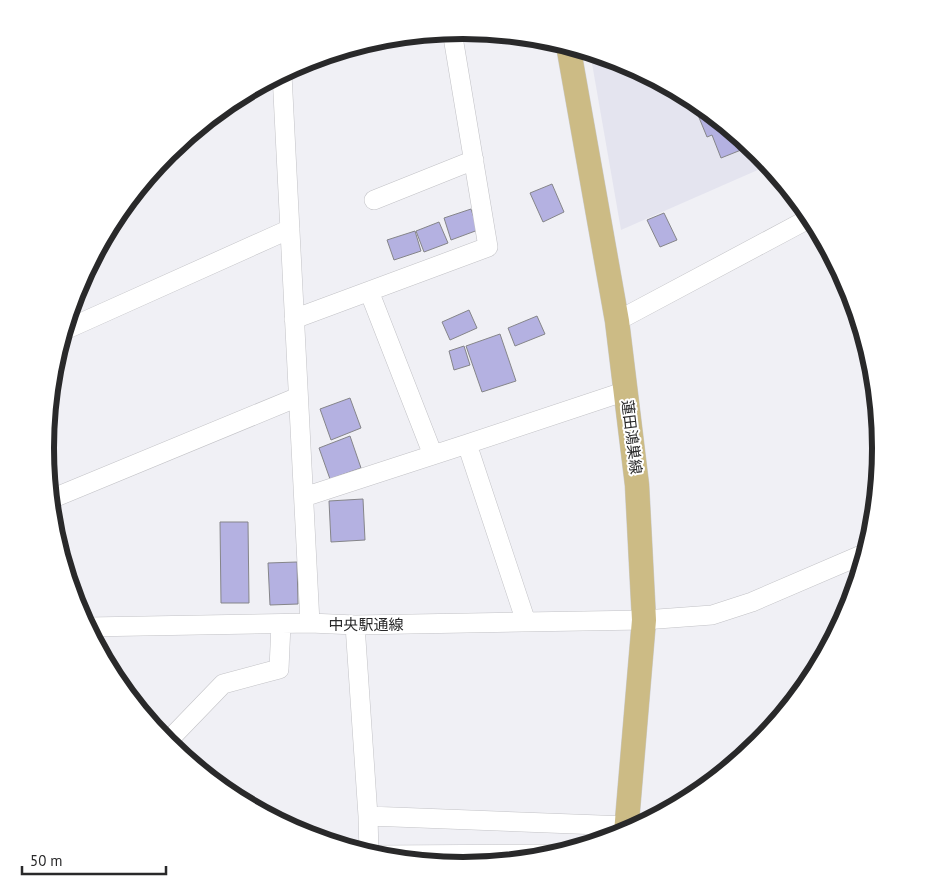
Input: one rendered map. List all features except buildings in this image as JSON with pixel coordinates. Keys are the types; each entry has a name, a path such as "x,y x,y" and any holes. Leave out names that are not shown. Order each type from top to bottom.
{"main road":[{"name":"蓮田鴻巣線","path":"569,53 616,321 637,484 644,620 628,823"}],"street":[{"path":"294,319 488,247 453,39"},
{"path":"282,81 310,623"},
{"path":"374,200 474,160"},
{"path":"616,321 804,221"},
{"path":"73,327 290,230"},
{"path":"369,291 433,455"},
{"path":"304,497 626,391"},
{"path":"57,496 298,397"},
{"path":"467,444 526,622"},
{"name":"中央駅通線","path":"95,627 644,620 712,615 752,602 858,556"},
{"path":"173,736 223,684 279,669 281,624"},
{"path":"355,625 369,845"},
{"path":"368,816 614,828"},
{"path":"420,855 514,854"}],"shaded area":[{"path":"591,59 645,81 691,108 733,140 762,168 621,230"}]}
